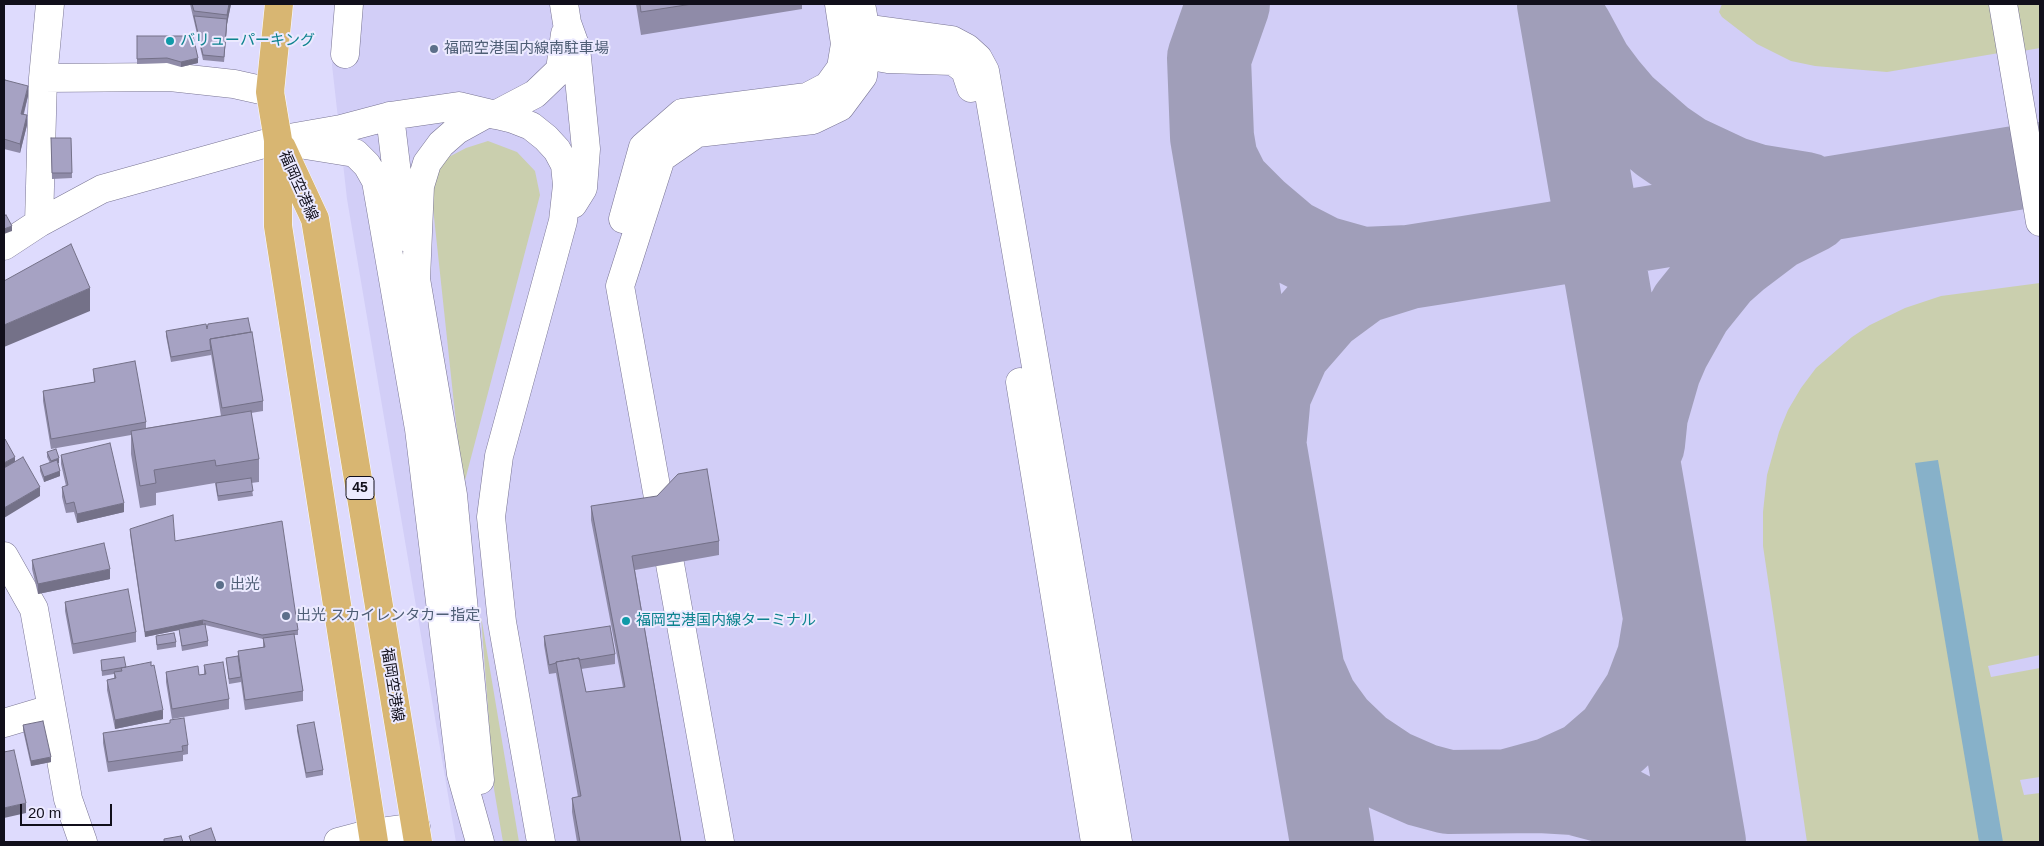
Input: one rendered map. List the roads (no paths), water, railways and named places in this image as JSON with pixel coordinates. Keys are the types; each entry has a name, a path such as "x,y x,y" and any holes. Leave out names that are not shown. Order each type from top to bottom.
{"main road":[{"name":"45","path":"278,140 270,92 280,4"},
{"name":"福岡空港線","path":"278,140 315,219 417,835"},
{"name":"福岡空港線","path":"278,140 278,226 373,838"}],"street":[{"path":"39,223 43,78 50,4"},
{"path":"346,54 349,4"},
{"path":"2003,4 2040,222"},
{"path":"416,279 420,186 427,163 441,144 457,130 535,94 560,70 565,13"},
{"path":"563,221 583,188 586,150 576,48 565,13"},
{"path":"700,842 604,286 643,147 682,113 807,97 828,86 841,68 853,28"},
{"path":"720,842 620,286 661,158 697,133 813,120 840,107 864,76 853,28"},
{"path":"853,28 888,59 953,61 965,70 971,88 1095,842"},
{"path":"853,28 936,36 952,40 967,48 978,58 985,71 1118,842"},
{"path":"43,78 170,77 234,84 270,92"},
{"path":"4,246 39,223 102,189 278,140 341,129 390,116 459,106 513,119 531,126 557,150 564,165 567,185 563,221 499,456 491,517 502,622 541,842"},
{"path":"390,116 402,215 416,279 453,496 480,774 482,842"},
{"path":"278,140 355,153 367,165 376,181 419,429 461,774 482,842"},
{"path":"4,556 34,609 68,799 82,842"},
{"path":"4,723 51,709"},
{"path":"338,842 417,835"}],"water":[{"path":"1938,460 2003,842 1979,842 1915,463"}],"place":[{"name":"バリューパーキング","path":"170,41"},
{"name":"福岡空港国内線南駐車場","path":"434,49"},
{"name":"出光","path":"220,585"},
{"name":"出光 スカイレンタカー指定","path":"286,616"},
{"name":"福岡空港国内線ターミナル","path":"626,621"}]}
